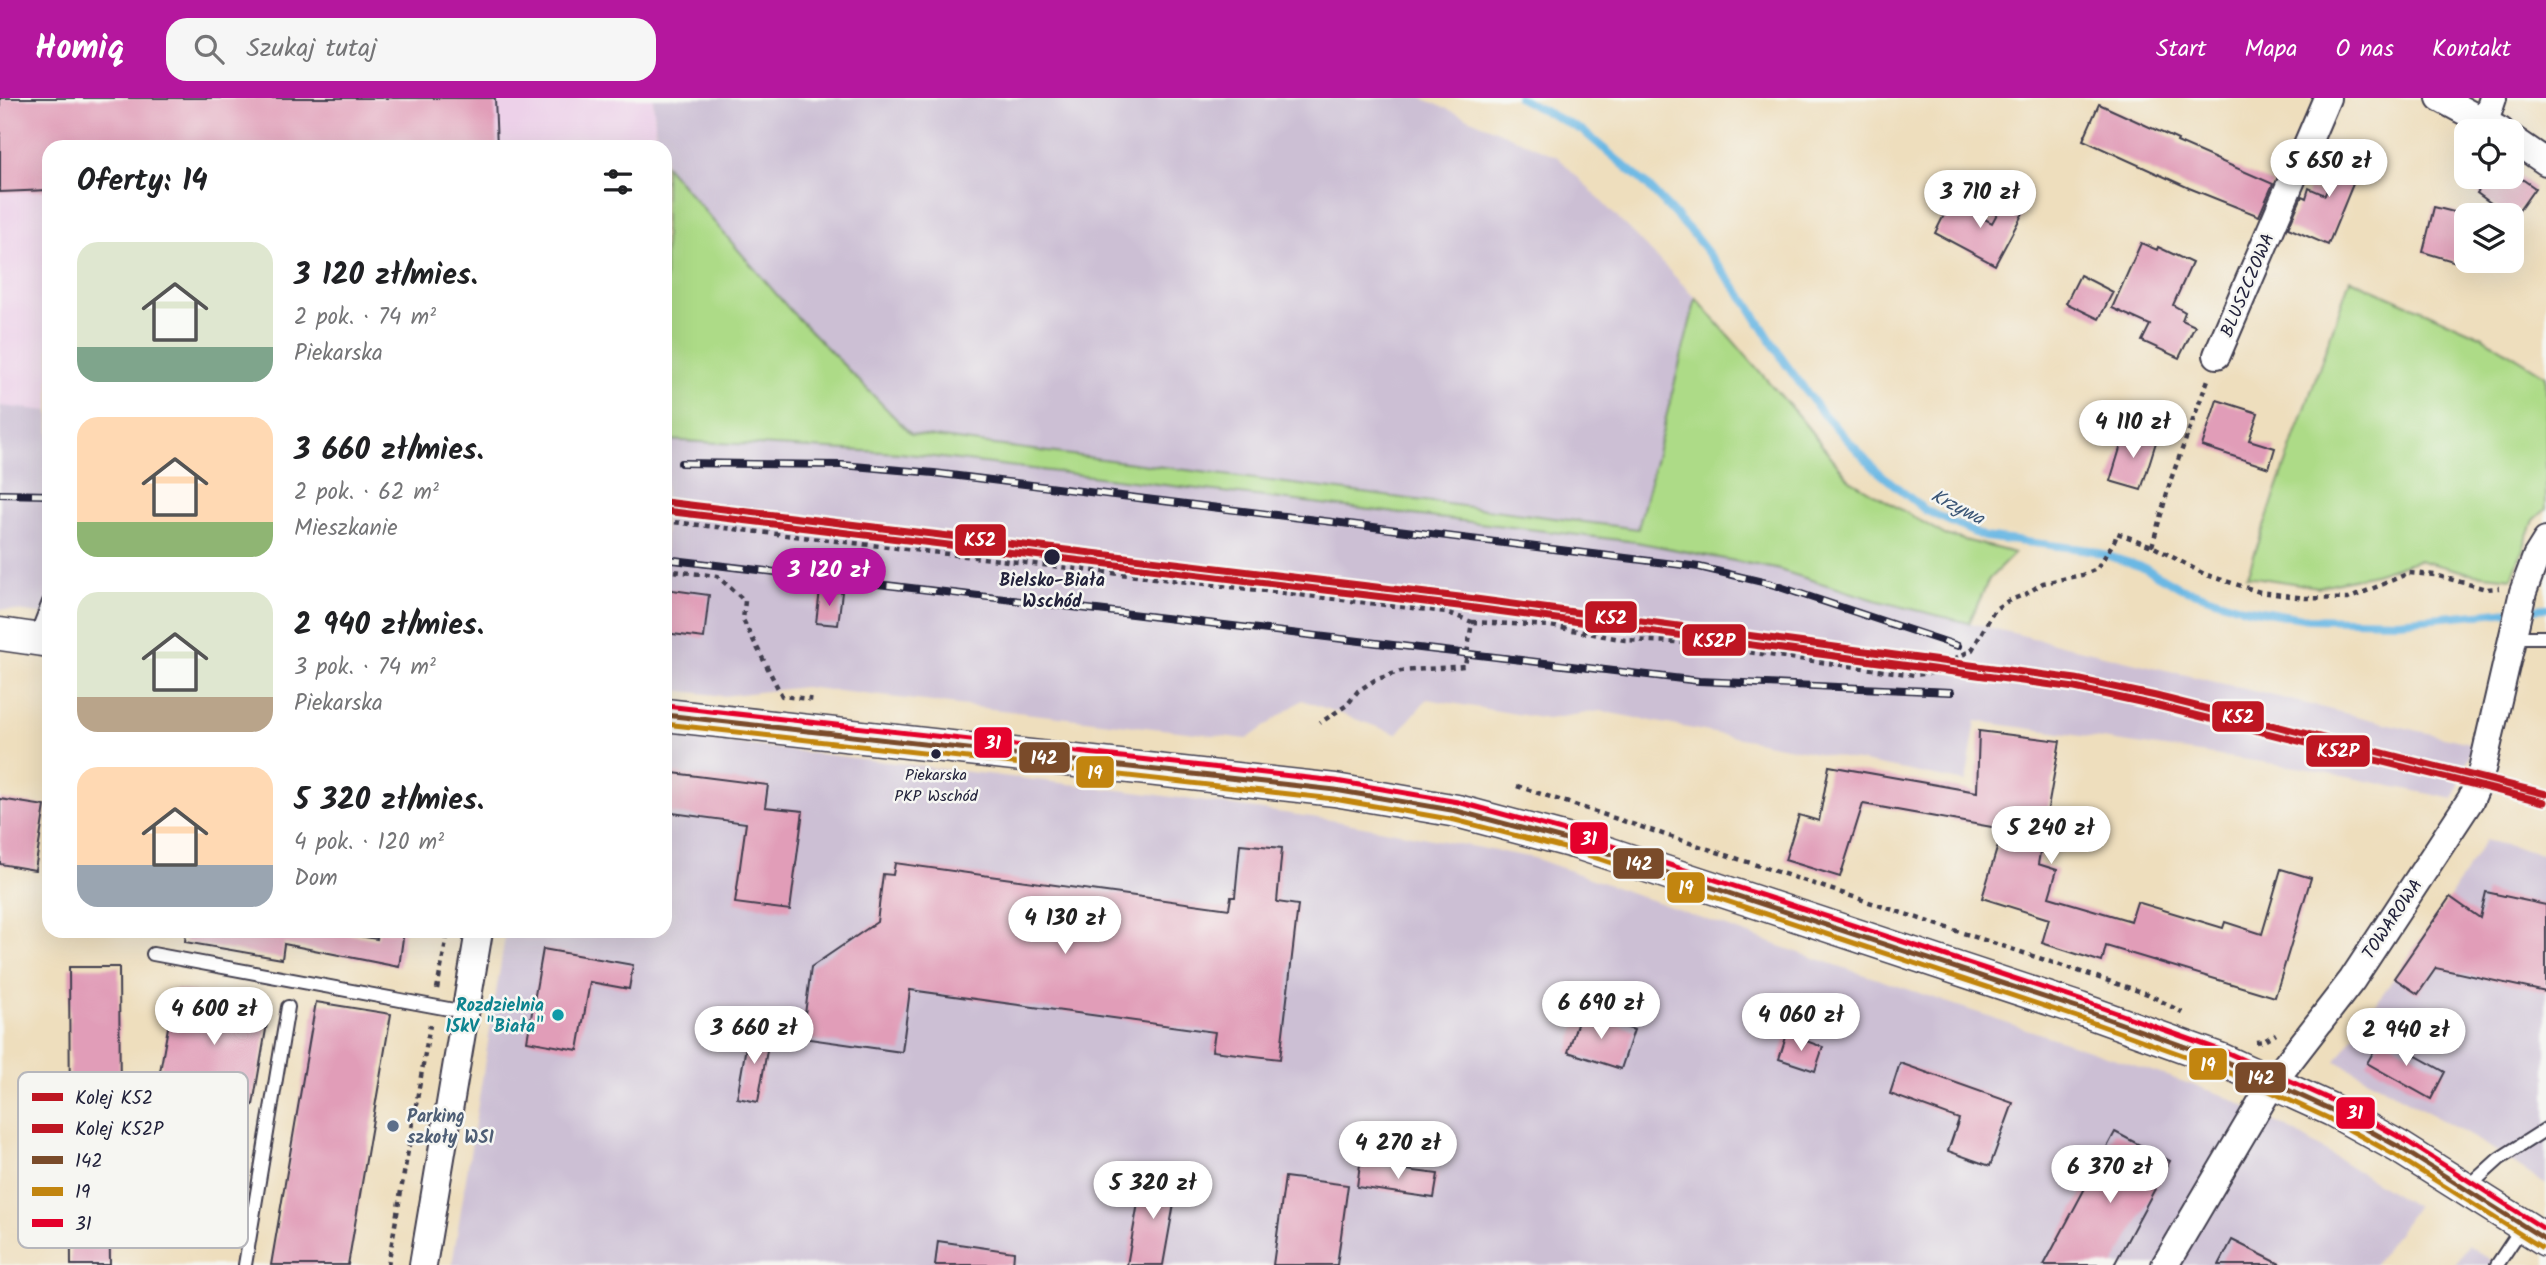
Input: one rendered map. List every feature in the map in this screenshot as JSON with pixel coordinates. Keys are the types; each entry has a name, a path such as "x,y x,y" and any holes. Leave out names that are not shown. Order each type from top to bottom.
{"street":[{"name":"BLUSZCZOWA","path":"2217,355 2327,98"},
{"path":"2440,98 2493,117"},
{"path":"2524,147 2546,162"},
{"name":"TOWAROWA","path":"2165,1265 2273,1082 2352,979 2471,799 2480,778 2523,592 2536,557 2546,541"},
{"path":"0,634 42,640"},
{"path":"672,716 1335,790 1457,811 1574,842 2170,1040 2273,1082 2332,1110 2399,1147 2534,1233"},
{"path":"423,1265 478,938"}],"lane":[{"path":"2514,630 2546,637"},
{"path":"153,954 466,1012"},
{"path":"248,1247 288,1007"},
{"path":"2466,1189 2499,1159 2546,1129"},
{"path":"2497,1265 2534,1233"}],"path":[{"path":"2152,546 2171,479 2217,355"},
{"path":"672,522 1446,612 1472,622 1551,626 1625,640 1675,642 1915,675 1943,668 1950,661 1972,650 1995,610 2008,601 2043,583 2097,569 2117,533 2152,546 2204,574 2260,592 2305,598 2348,599 2409,573 2435,575 2486,589 2512,587 2523,592"},
{"path":"672,571 717,576 745,601 743,620 782,696 823,701"},
{"path":"1320,723 1375,680 1401,671 1465,666 1472,622"},
{"path":"388,1265 447,938"}],"shaded area":[{"path":"0,98 653,98 656,140 42,140 42,411 0,406"},
{"path":"653,98 1422,98 1558,157 1696,298 1638,529 911,434 790,310 672,173 672,140 656,140"},
{"path":"0,406 42,410 42,614 0,609"},
{"path":"672,440 900,453 1636,542 1776,569 1875,600 2473,744 2454,799 2304,768 1976,721 1966,782 1600,711 1547,719 1427,699 1397,734 1302,700 1247,739 804,687 723,696 672,690"},
{"path":"672,736 1151,794 1325,819 1534,858 1791,950 2223,1095 2293,1131 2416,1207 2374,1265 452,1265 505,938 672,938"},
{"path":"2485,840 2546,855 2546,1185 2486,1145 2336,1061 2450,897"},
{"path":"2468,1245 2499,1265 2455,1265"}],"green space":[{"path":"672,173 790,310 911,434 1638,529 1696,298 1850,480 1945,535 2015,553 1989,579 1969,623 1875,600 1776,569 1636,542 900,453 672,440"},
{"path":"2350,279 2483,337 2546,376 2546,509 2534,520 2512,578 2474,574 2418,560 2318,587 2247,576"}],"building":[{"path":"0,98 495,98 497,140 42,140 42,190 0,192"},
{"path":"2099,104 2273,184 2259,216 2083,140"},
{"path":"2345,145 2370,156 2359,181 2355,179 2328,245 2288,228 2302,196 2306,198 2309,188 2325,195"},
{"path":"2524,180 2535,188 2524,204 2491,203 2477,193 2480,189 2524,189"},
{"path":"1951,201 1992,223 2004,201 2024,211 1995,265 1935,233"},
{"path":"2434,207 2454,212 2454,261 2423,252"},
{"path":"2141,243 2157,250 2158,247 2192,263 2173,305 2185,312 2182,320 2195,326 2179,358 2142,341 2150,325 2112,308"},
{"path":"2080,275 2113,292 2099,319 2066,303"},
{"path":"2217,400 2258,413 2249,440 2275,448 2269,468 2202,446"},
{"path":"2126,429 2157,439 2141,490 2110,481"},
{"path":"672,590 709,595 704,638 672,634"},
{"path":"820,590 842,592 838,625 816,623"},
{"path":"1979,731 2060,741 2038,864 2057,870 2049,897 2131,921 2137,902 2223,928 2225,922 2262,934 2281,869 2311,878 2275,997 2106,946 2102,962 2042,943 2049,919 1982,898 2003,829 1863,804 1840,877 1785,860 1799,815 1819,821 1829,766 1977,792"},
{"path":"672,773 768,785 765,807 803,811 790,910 735,903 746,823 672,813"},
{"path":"0,799 42,806 42,825 35,870 0,864"},
{"path":"1240,844 1282,848 1277,902 1298,905 1280,1059 1212,1051 1215,1032 910,990 902,1052 802,1038 811,967 877,922 883,874 893,875 895,863 1229,909 1231,897 1235,897"},
{"path":"2486,892 2546,905 2546,992 2436,968 2418,994 2394,978 2450,897 2480,918"},
{"path":"185,938 403,938 399,967 284,944 282,959 185,942"},
{"name":"Rozdzielnia 15kV \"Biała\"","path":"543,949 633,965 629,989 590,982 578,1050 527,1041"},
{"path":"69,967 119,967 120,1072 70,1072"},
{"path":"175,989 270,1006 253,1105 248,1104 248,1072 160,1072"},
{"path":"316,1002 391,1014 348,1265 271,1265"},
{"path":"1581,1012 1634,1030 1621,1069 1568,1052"},
{"path":"749,1029 770,1033 758,1102 737,1098"},
{"path":"1787,1034 1823,1047 1815,1071 1779,1059"},
{"path":"2382,1037 2445,1072 2431,1099 2367,1063"},
{"path":"1900,1063 2013,1103 1990,1166 1948,1151 1959,1119 1890,1094"},
{"path":"2115,1132 2170,1161 2114,1265 2044,1265"},
{"path":"1360,1164 1438,1174 1434,1198 1357,1187"},
{"path":"1143,1175 1178,1181 1163,1265 1127,1265"},
{"path":"1285,1177 1348,1185 1337,1265 1273,1265"},
{"path":"2232,1240 2282,1265 2219,1265"},
{"path":"938,1241 1014,1252 1013,1265 935,1265"},
{"path":"71,1248 110,1248 110,1265 71,1265"}],"waterway":[{"name":"Krzywa","path":"1519,98 1583,131 1646,184 1693,234 1746,301 1785,363 1823,414 1876,470 1925,510 1984,537 2090,550 2145,568 2181,588 2243,608 2308,619 2398,621 2546,608"}],"railway":[{"path":"681,463 842,465 934,473 1699,567 1771,584 1958,646"},
{"path":"0,494 42,495"},
{"path":"672,560 1699,681 1951,692"}],"rail line":[{"name":"K52","path":"672,503 1468,598 2076,679 2156,696 2546,794"},
{"name":"K52P","path":"672,512 1467,607 2075,688 2154,705 2544,802"}],"transit line":[{"name":"31","path":"672,707 1336,781 1458,802 1576,834 2083,1001 2226,1052 2336,1102 2403,1139 2546,1230"},
{"name":"142","path":"672,716 1335,790 1457,811 1574,842 2080,1009 2222,1060 2332,1110 2399,1147 2546,1240"},
{"name":"19","path":"672,725 1334,799 1455,820 1572,850 2077,1017 2219,1068 2328,1118 2395,1155 2541,1247"}],"place":[{"name":"Bielsko-Biała Wschód","path":"1052,557"},
{"name":"Piekarska PKP Wschód","path":"936,754"},
{"name":"Rozdzielnia 15kV \"Biała\"","path":"558,1015"},
{"name":"Parking szkoły WSI","path":"393,1126"}]}
